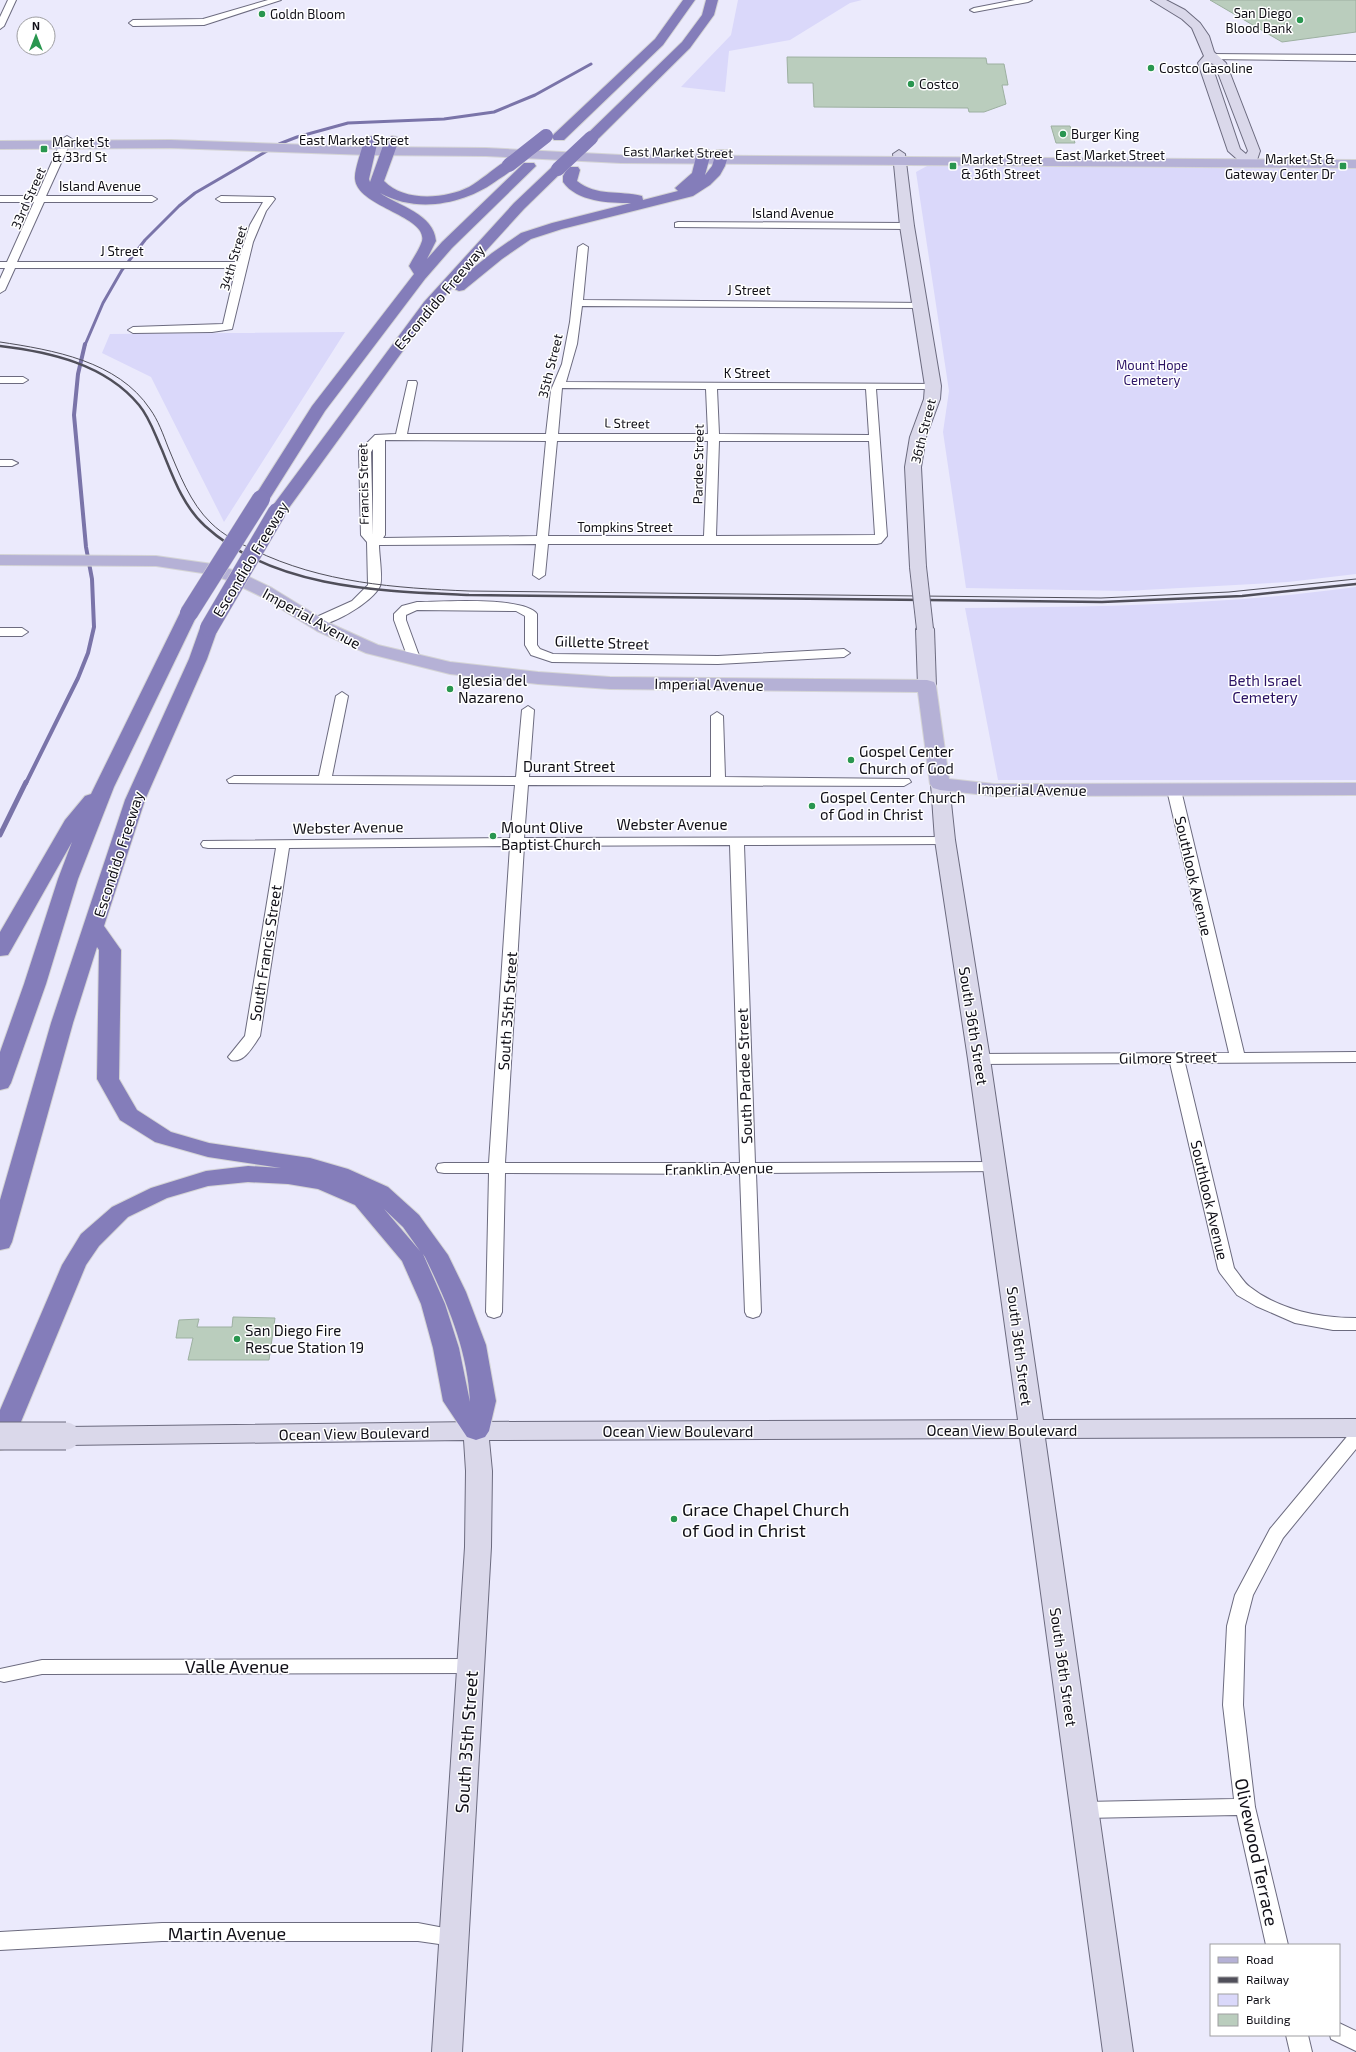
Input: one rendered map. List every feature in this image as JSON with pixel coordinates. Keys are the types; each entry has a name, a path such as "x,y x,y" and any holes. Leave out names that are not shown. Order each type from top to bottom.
{"highway":[{"path":"677,15 680,0"},
{"name":"Escondido Freeway","path":"0,1083 35,984 68,880 104,787 189,614 261,498 318,409 420,276 448,245 528,166 552,137 602,95 659,42 689,0"},
{"name":"Escondido Freeway","path":"0,1242 62,1023 135,800 198,659 209,628 277,512 413,324 454,276 519,206 653,78 686,44 708,15 712,0"},
{"path":"653,78 655,86 573,170 570,176 570,182 576,188 585,193 606,198 638,198 668,192 693,181 698,175 703,156"},
{"path":"390,146 377,182 381,188 389,194 410,199 447,198 468,192 552,137"},
{"path":"370,146 362,179 365,188 419,222 427,230 429,241 416,266 420,276"},
{"path":"413,324 497,256 526,236 557,226 688,193 704,185 714,175 722,156"},
{"path":"0,950 75,820 104,787"},
{"path":"94,927 110,950 108,1079 128,1115 163,1137 208,1150 310,1165 340,1174 380,1192 411,1221 424,1238 436,1255 454,1292 473,1345 483,1401 476,1431"},
{"path":"0,1441 74,1265 90,1240 120,1212 159,1193 206,1179 248,1174 288,1176 324,1183 363,1200 413,1258 433,1304 446,1348 456,1400 476,1431"}],"main road":[{"path":"1157,0 1184,14 1200,30 1210,57 1220,64 1254,151 1247,158 1234,151 1204,64 1210,57"},
{"name":"East Market Street","path":"0,139 179,144 288,149 390,146 621,159 703,156 899,158 1356,157"},
{"name":"East Market Street","path":"0,145 66,142 308,140 370,146"},
{"name":"36th Street","path":"899,158 933,386 932,399 918,437 913,467 918,567 925,629 927,686"},
{"name":"East Market Street","path":"1247,158 1356,164"},
{"name":"Imperial Avenue","path":"0,560 156,561 212,569 233,576 266,592 340,636 372,649 415,661 450,668 538,678 610,683 927,686"},
{"path":"927,686 940,784"},
{"name":"Imperial Avenue","path":"940,784 994,790 1356,789"},
{"name":"South 36th Street","path":"940,784 945,840 979,1059 1118,2052"},
{"name":"Ocean View Boulevard","path":"0,1436 476,1431 1356,1428"},
{"name":"South 35th Street","path":"447,2052 478,1547 479,1471 476,1431"}],"street":[{"path":"0,25 12,0"},
{"path":"133,23 204,22 277,0"},
{"path":"974,10 1028,0"},
{"path":"1210,57 1356,58"},
{"name":"33rd Street","path":"0,290 42,199 66,142"},
{"name":"Island Avenue","path":"0,199 152,199"},
{"name":"34th Street","path":"133,330 212,330 228,326 253,232 264,206 270,199 221,199"},
{"name":"Island Avenue","path":"678,225 908,226"},
{"name":"35th Street","path":"539,575 556,390 565,374 578,303 583,247"},
{"name":"J Street","path":"0,265 243,265"},
{"name":"J Street","path":"578,303 921,305"},
{"path":"0,380 23,380"},
{"path":"401,436 412,383"},
{"name":"K Street","path":"560,385 871,388 933,386"},
{"name":"Pardee Street","path":"710,541 714,438 711,386"},
{"path":"871,388 874,438"},
{"name":"L Street","path":"379,437 551,436 874,438"},
{"name":"Francis Street","path":"316,622 334,615 362,599 374,585 373,542 379,535 379,437"},
{"name":"Tompkins Street","path":"373,542 877,540 881,536 874,438"},
{"path":"0,463 12,463"},
{"name":"Gillette Street","path":"415,661 400,620 400,614 406,609 417,606 506,606 519,608 531,614 531,645 536,652 552,658 718,660 844,653"},
{"path":"0,632 22,632"},
{"path":"324,780 342,696"},
{"name":"South 35th Street","path":"494,1312 497,1168 517,842 524,782 528,710"},
{"path":"717,716 718,781"},
{"name":"Durant Street","path":"234,780 904,782"},
{"name":"Southlook Avenue","path":"1174,790 1237,1056"},
{"name":"Webster Avenue","path":"208,844 283,845 517,842 945,840"},
{"name":"South Pardee Street","path":"738,841 736,850 753,1312"},
{"name":"South Francis Street","path":"236,1057 252,1036 283,845"},
{"name":"Gilmore Street","path":"979,1059 1237,1056 1356,1057"},
{"name":"Southlook Avenue","path":"1176,1057 1226,1269 1243,1291 1262,1302 1300,1319 1333,1324 1356,1324"},
{"name":"Franklin Avenue","path":"444,1168 994,1167"},
{"name":"Olivewood Terrace","path":"1277,1944 1245,1807 1233,1705 1236,1626 1244,1595 1276,1534 1356,1437"},
{"name":"Valle Avenue","path":"4,1675 42,1666 471,1666"},
{"path":"1084,1810 1245,1807"},
{"name":"Martin Avenue","path":"0,1941 162,1932 418,1932 453,1937"},
{"path":"1340,2033 1356,2042"},
{"path":"1297,2036 1301,2052"}],"green space":[{"path":"738,0 862,0 850,3 790,40 729,51 725,92 681,87 731,35"},
{"name":"Mount Hope Cemetery","path":"927,166 1356,169 1356,574 1288,582 1125,591 966,588 943,432 949,391 916,172"},
{"path":"345,332 224,522 151,377 102,353 110,334"},
{"name":"Beth Israel Cemetery","path":"1356,587 1356,780 998,780 965,608 1161,604 1258,598"}],"building":[{"name":"San Diego Blood Bank","path":"1210,0 1356,0 1356,32 1282,42"},
{"name":"Costco","path":"787,57 986,58 987,64 1004,64 1008,85 1002,85 1006,104 984,112 969,112 968,108 814,107 813,83 788,83"},
{"name":"Burger King","path":"1051,126 1070,126 1075,143 1056,143"},
{"name":"San Diego Fire Rescue Station 19","path":"233,1317 275,1318 269,1360 188,1360 193,1338 176,1338 179,1320 199,1319 197,1327 232,1327"}],"waterway":[{"path":"85,345 103,303 122,270 145,240 179,206 195,193 279,144 297,137 348,123 444,119 494,112 535,95 591,64"},
{"path":"26,783 78,678 88,653 94,627 92,579 86,547 74,415 78,374 85,344"},
{"path":"0,835 26,782"}],"tram line":[{"path":"0,342 41,349 83,360 121,379 137,393 153,413 191,497 204,515 216,527 237,542 280,561 332,577 359,582 414,588 469,591 1101,598 1229,592 1356,579"}],"railway":[{"path":"0,346 57,356 76,362 110,379 125,391 143,410 152,427 179,491 197,518 205,526 233,547 263,563 330,583 365,588 469,595 1102,602 1242,596 1356,584"}],"place":[{"name":"Goldn Bloom","path":"262,14"},
{"name":"San Diego Blood Bank","path":"1300,20"},
{"name":"Costco Gasoline","path":"1151,68"},
{"name":"Costco","path":"911,84"},
{"name":"Burger King","path":"1063,134"},
{"name":"Market St & 33rd St","path":"44,149"},
{"name":"Market Street & 36th Street","path":"953,166"},
{"name":"Market St & Gateway Center Dr","path":"1343,166"},
{"name":"Iglesia del Nazareno","path":"450,689"},
{"name":"Gospel Center Church of God","path":"851,760"},
{"name":"Gospel Center Church of God in Christ","path":"812,806"},
{"name":"Mount Olive Baptist Church","path":"493,836"},
{"name":"San Diego Fire Rescue Station 19","path":"237,1339"},
{"name":"Grace Chapel Church of God in Christ","path":"674,1519"}]}
